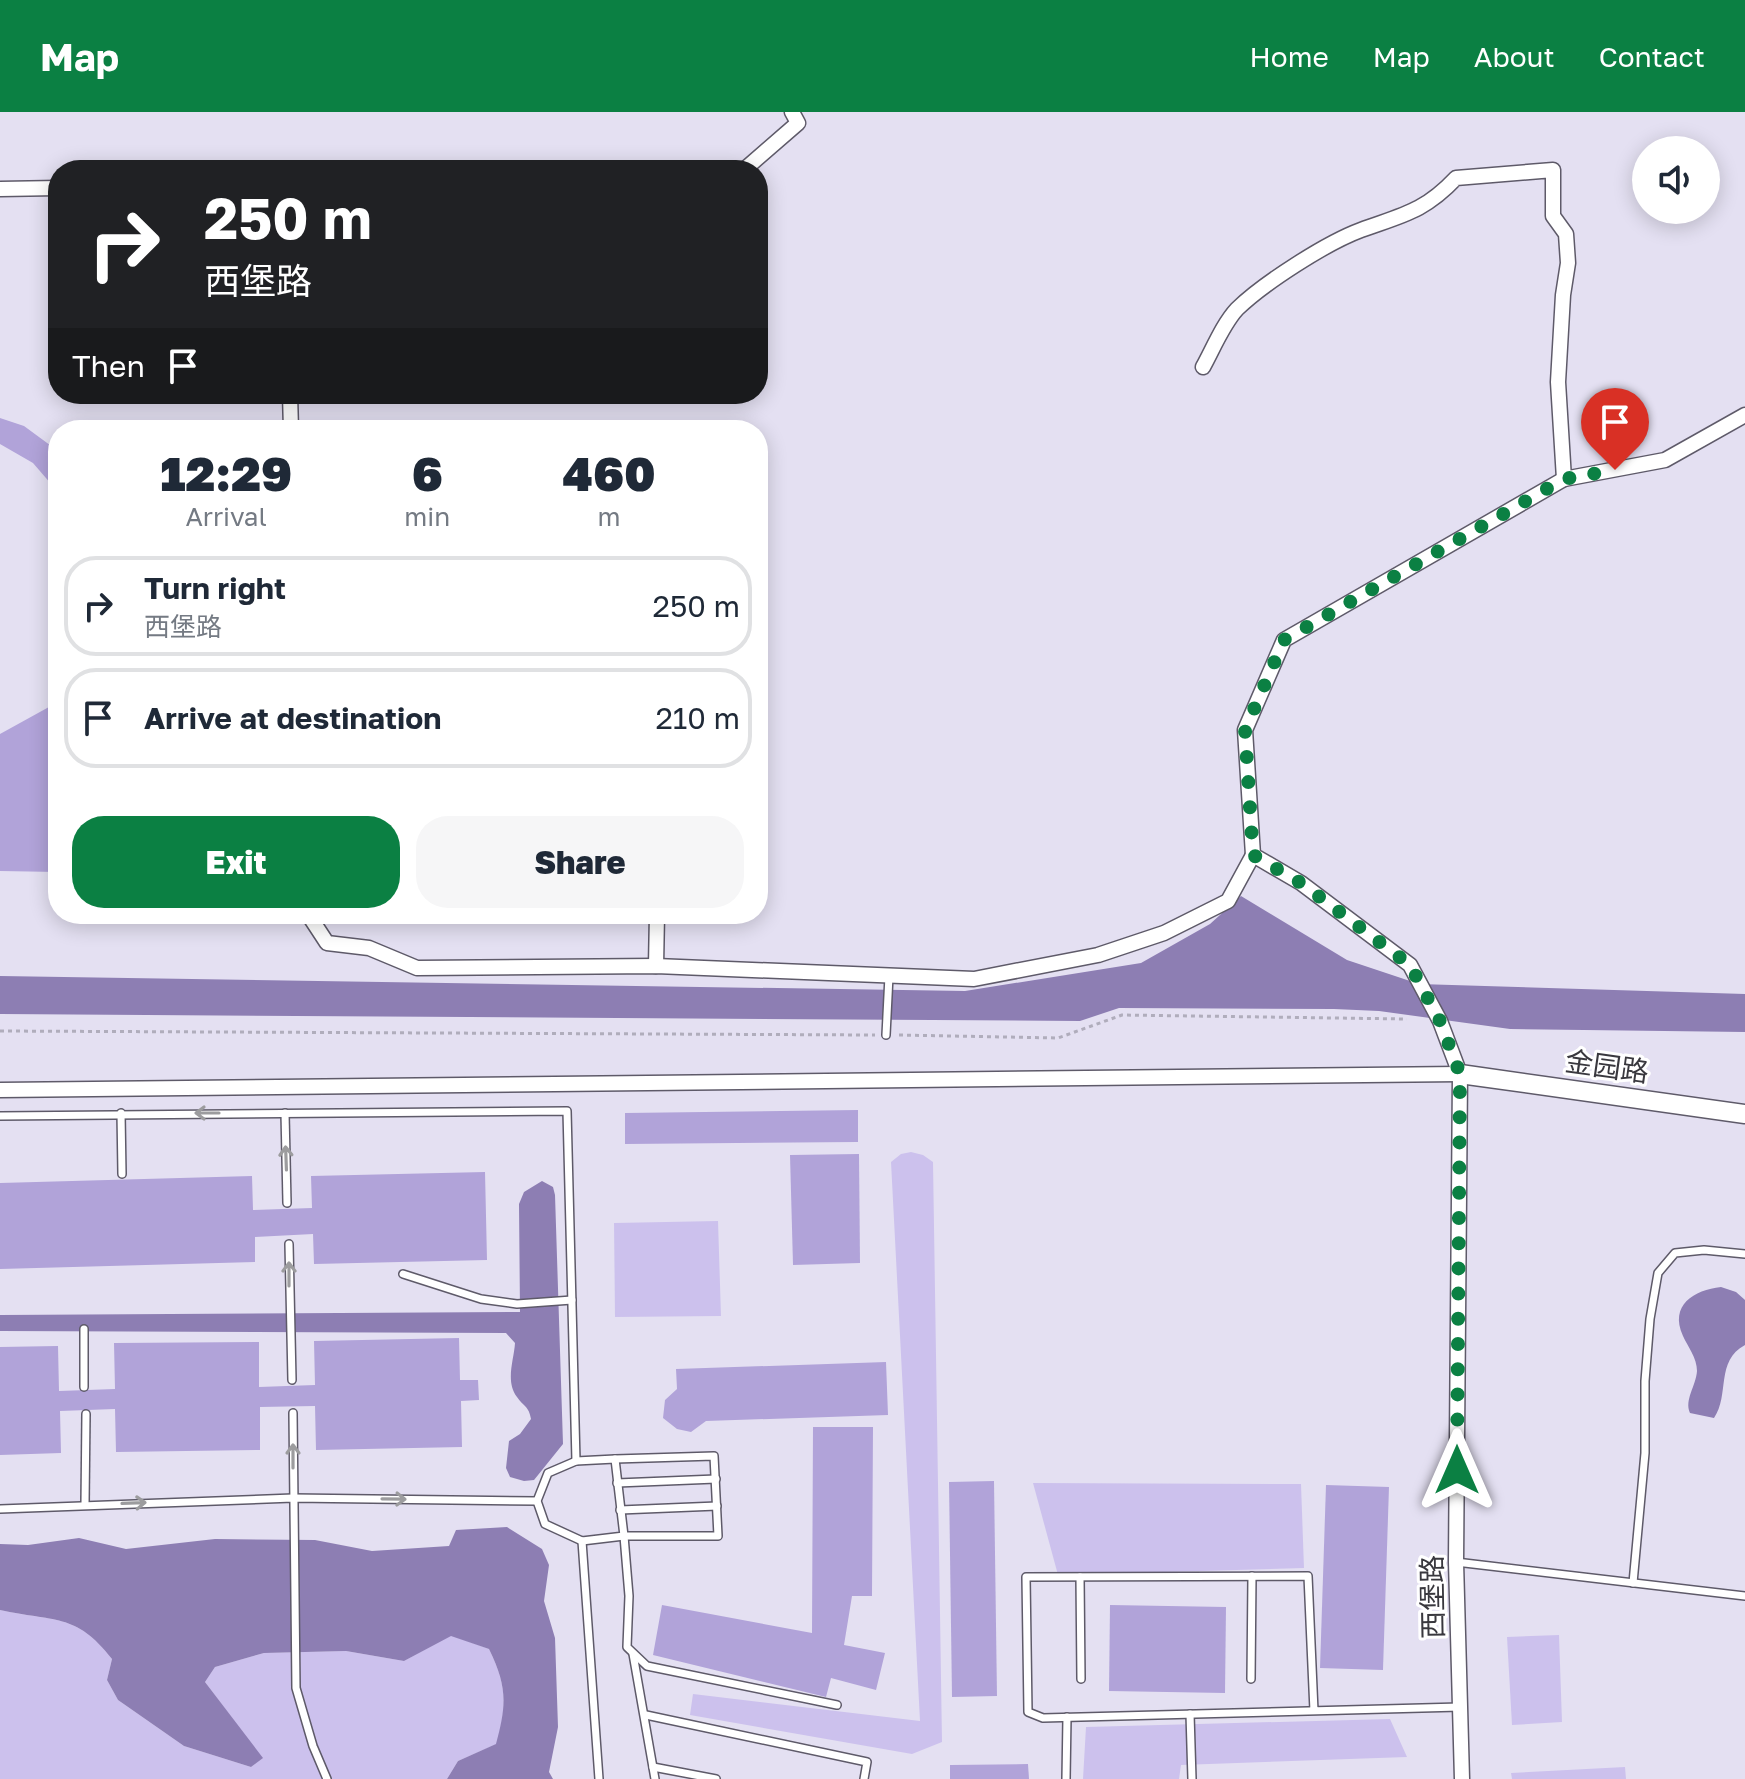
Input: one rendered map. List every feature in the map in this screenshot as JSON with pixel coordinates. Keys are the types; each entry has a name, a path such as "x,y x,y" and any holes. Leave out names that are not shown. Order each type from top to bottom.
{"street":[{"path":"755,160 798,123 792,112"},
{"path":"1203,367 1236,310 1285,272 1346,238 1412,213 1441,194 1456,178 1553,170 1553,216 1566,234 1568,263 1558,382 1564,479"},
{"path":"0,189 48,188"},
{"path":"315,924 327,943 369,948 417,968 656,966 974,979 1111,951 1164,933 1228,901 1253,855 1245,730 1284,640 1564,479 1665,460 1745,415"},
{"name":"西堡路","path":"1253,855 1301,883 1413,969 1440,1021 1460,1074 1456,1562 1462,1779"},
{"path":"656,966 657,924"},
{"path":"0,1090 1460,1074"},
{"name":"金园路","path":"1460,1074 1745,1114"}],"lane":[{"path":"886,1035 889,976"},
{"path":"0,1116 567,1111 568,1300 576,1461"},
{"path":"121,1113 122,1174"},
{"path":"285,1113 287,1203"},
{"path":"289,1244 292,1380"},
{"path":"1633,1583 1645,1453 1645,1381 1650,1319 1658,1273 1675,1253 1704,1250 1745,1254"},
{"path":"403,1274 481,1299 517,1304 568,1300"},
{"path":"84,1329 84,1387"},
{"path":"293,1413 296,1688 313,1746 327,1779"},
{"path":"85,1504 86,1414"},
{"path":"714,1456 718,1536 624,1536 582,1541 545,1524 537,1501 548,1473 576,1461 615,1459 714,1456"},
{"path":"615,1459 629,1596 627,1647 647,1666 837,1705"},
{"path":"617,1483 716,1479"},
{"path":"0,1509 293,1498 537,1501"},
{"path":"620,1510 717,1506"},
{"path":"582,1541 599,1779"},
{"path":"1456,1562 1745,1596"},
{"path":"1251,1679 1252,1576"},
{"path":"1314,1711 1308,1576 1026,1577 1028,1712 1043,1718 1067,1717 1314,1711 1460,1707"},
{"path":"1080,1577 1081,1679"},
{"path":"633,1652 655,1779"},
{"path":"1190,1714 1192,1779"},
{"path":"646,1715 867,1762 864,1779"},
{"path":"1066,1779 1067,1717"},
{"path":"653,1767 716,1779"}],"path":[{"path":"0,1031 1058,1038 1122,1015 1407,1019"}],"shaded area":[{"path":"1241,896 1347,960 1419,984 1745,994 1745,1032 1510,1029 1379,1011 1334,1009 1119,1008 1080,1021 0,1014 0,976 965,991 1141,963 1210,924"},
{"path":"911,1152 933,1162 942,1742 912,1754 690,1715 693,1694 920,1721 891,1162 901,1154"},
{"path":"542,1181 553,1187 555,1195 563,1444 534,1480 510,1477 506,1468 509,1441 520,1434 531,1419 529,1411 513,1391 511,1370 515,1343 506,1333 0,1331 0,1315 520,1312 519,1204 524,1192"},
{"path":"718,1221 721,1316 615,1317 614,1223"},
{"path":"1721,1287 1736,1292 1745,1300 1745,1345 1736,1352 1726,1369 1719,1409 1714,1418 1690,1413 1688,1403 1697,1366 1683,1336 1679,1316 1693,1296"},
{"path":"1033,1483 1301,1484 1304,1568 1058,1575"},
{"path":"507,1527 542,1549 549,1565 544,1601 555,1638 558,1727 549,1772 553,1779 447,1779 458,1761 496,1744 503,1706 502,1685 489,1649 451,1636 404,1661 346,1651 264,1653 215,1667 205,1682 263,1758 251,1767 184,1746 118,1700 107,1680 112,1659 87,1633 62,1621 0,1610 0,1544 28,1545 79,1538 126,1549 215,1539 315,1540 372,1551 449,1546 456,1530"},
{"path":"0,1610 62,1621 87,1633 112,1659 107,1680 118,1700 184,1746 251,1767 262,1758 205,1682 215,1667 264,1653 346,1651 404,1661 451,1635 489,1649 495,1662 504,1695 497,1744 458,1761 447,1779 0,1779"},
{"path":"1559,1635 1562,1722 1512,1725 1507,1637"},
{"path":"1390,1719 1407,1757 1181,1765 1179,1779 1083,1779 1086,1727"},
{"path":"1625,1767 1626,1779 1512,1779 1511,1773"}],"building":[{"path":"0,418 24,426 48,444 48,480 33,463 0,444"},
{"path":"48,708 48,872 0,871 0,734"},
{"path":"858,1110 858,1142 625,1144 625,1113"},
{"path":"859,1154 860,1263 793,1265 790,1155"},
{"path":"485,1172 487,1260 314,1264 313,1234 255,1237 255,1262 0,1269 0,1183 252,1176 253,1210 312,1208 311,1176"},
{"path":"459,1338 460,1380 478,1380 479,1400 461,1401 462,1447 316,1450 315,1406 260,1407 260,1450 116,1452 115,1409 60,1411 61,1453 0,1455 0,1347 58,1346 59,1391 115,1389 114,1343 259,1342 259,1387 315,1385 314,1341"},
{"path":"886,1362 888,1415 706,1421 691,1432 677,1429 663,1418 665,1400 677,1389 676,1369"},
{"path":"813,1427 873,1427 872,1596 852,1596 844,1645 885,1653 876,1690 831,1678 826,1697 653,1655 662,1605 812,1633"},
{"path":"994,1481 997,1696 952,1697 949,1482"},
{"path":"1326,1485 1389,1487 1383,1670 1320,1668"},
{"path":"1110,1605 1226,1607 1225,1693 1109,1691"},
{"path":"1028,1764 1029,1779 950,1779 950,1765"}],"route":[{"path":"1457,1470 1460,1074 1440,1021 1410,965 1301,883 1253,855 1245,730 1284,640 1564,479 1615,470"}]}
